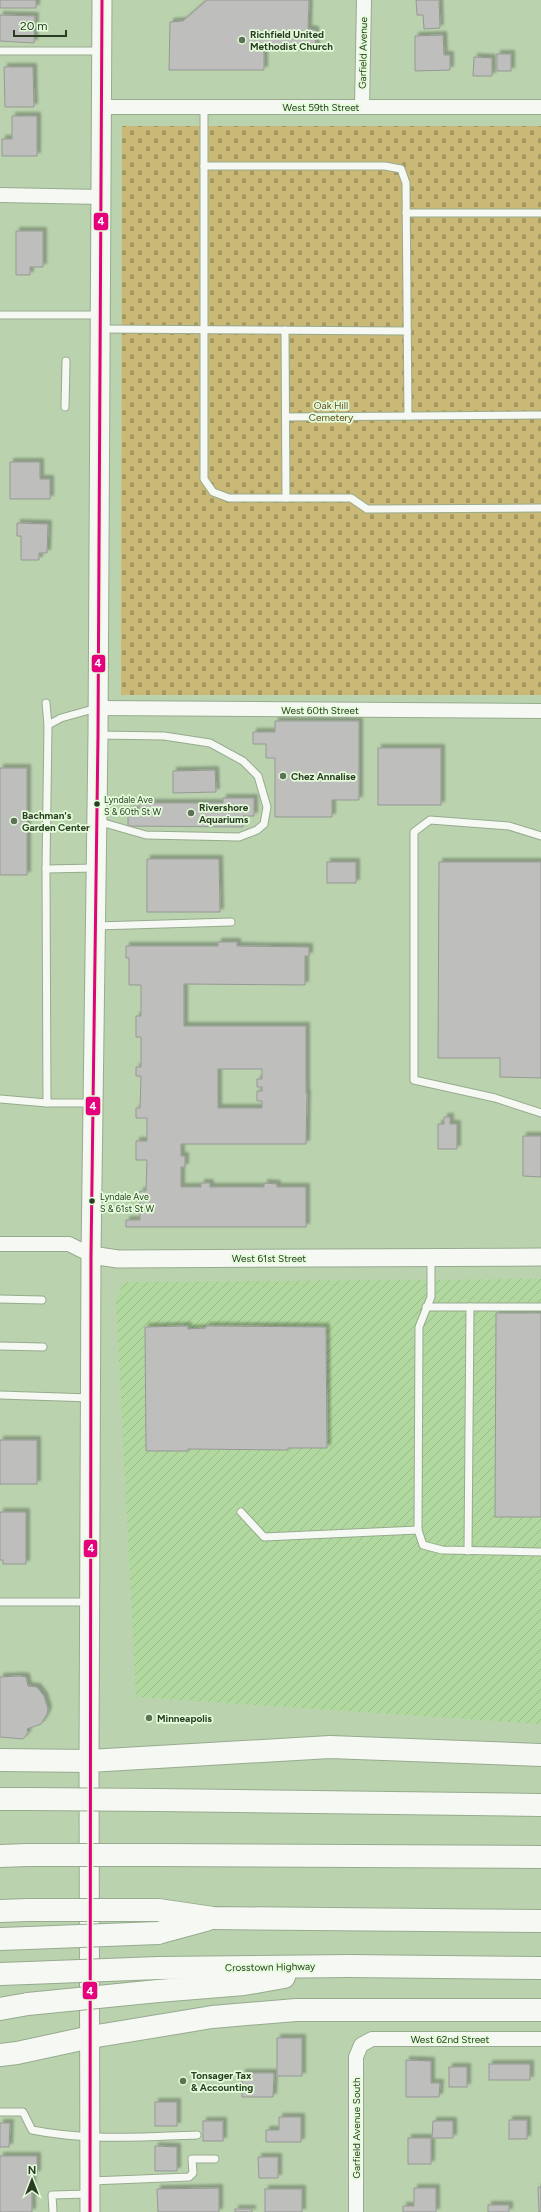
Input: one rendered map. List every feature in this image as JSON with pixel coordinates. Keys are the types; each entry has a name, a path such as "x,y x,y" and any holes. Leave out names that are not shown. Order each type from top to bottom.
{"highway":[{"path":"0,1760 89,1761 330,1747 541,1755"},
{"path":"0,1799 541,1805"},
{"path":"0,1856 158,1855 541,1857"},
{"path":"0,1911 158,1910 213,1918 541,1921"},
{"path":"0,1939 158,1933 213,1918"},
{"path":"0,2009 28,2004 158,1990 244,1984 349,1966"},
{"name":"Crosstown Highway","path":"0,1974 158,1968 349,1966 541,1968"},
{"path":"0,2054 17,2053 91,2037 212,2017 296,2010 541,2010"}],"main road":[{"path":"90,2196 91,2037 89,1761 91,1255 98,735 102,0"}],"street":[{"name":"Garfield Avenue","path":"362,107 364,0"},
{"name":"West 59th Street","path":"101,107 541,107"},
{"path":"0,196 101,197"},
{"name":"West 60th Street","path":"98,708 541,711"},
{"name":"West 61st Street","path":"0,1244 70,1244 91,1255 118,1259 541,1257"},
{"name":"West 62nd Street","path":"361,2045 372,2039 541,2039"},
{"name":"Garfield Avenue South","path":"356,2212 356,2058 361,2045"}],"lane":[{"path":"0,51 102,51"},
{"path":"204,107 204,479 213,492 229,498 351,498 367,509 541,508"},
{"path":"204,166 385,166 401,169 406,183 408,416"},
{"path":"406,213 541,213"},
{"path":"0,315 203,330 407,331"},
{"path":"285,330 286,498"},
{"path":"65,407 66,361"},
{"path":"286,417 541,415"},
{"path":"46,703 48,725 46,869 47,1102"},
{"path":"48,725 61,718 98,708"},
{"path":"97,821 146,835 239,837 257,830 264,824 267,807 258,776 243,761 210,743 164,736 98,735"},
{"path":"541,836 509,826 430,820 414,832 414,1080 494,1098 541,1113"},
{"path":"46,869 96,868"},
{"path":"96,926 231,922"},
{"path":"0,1099 47,1102 93,1102"},
{"path":"431,1258 431,1297 419,1327 418,1530 423,1545 442,1550 541,1552"},
{"path":"0,1299 42,1300"},
{"path":"426,1307 541,1307"},
{"path":"468,1551 470,1307"},
{"path":"0,1346 43,1347"},
{"path":"0,1395 91,1398"},
{"path":"241,1512 264,1537 418,1530"},
{"path":"0,1602 90,1602"},
{"path":"0,2112 23,2112 32,2130 58,2135 90,2138 197,2135"},
{"path":"53,2212 52,2195 90,2196 189,2178 193,2173 192,2159 215,2159"}],"shaded area":[{"path":"541,1279 541,1724 136,1697 116,1299 124,1282"}],"green space":[{"name":"Oak Hill Cemetery","path":"122,126 541,126 541,695 121,695"}],"building":[{"path":"0,0 36,0 36,8 0,8"},
{"name":"Richfield United Methodist Church","path":"207,0 309,0 308,29 315,30 316,50 264,50 264,70 169,70 170,22 183,21"},
{"path":"416,0 439,0 440,28 424,29 423,15 417,15"},
{"path":"0,15 35,16 34,43 0,41"},
{"path":"443,35 444,55 450,55 450,70 415,71 415,36"},
{"path":"497,54 511,54 511,71 497,71"},
{"path":"474,57 492,58 492,76 473,76"},
{"path":"4,67 33,67 34,107 5,107"},
{"path":"12,116 37,116 37,156 2,156 2,139 12,139"},
{"path":"16,231 43,231 43,267 30,267 30,275 16,275"},
{"path":"10,462 40,462 40,479 50,479 50,499 10,499"},
{"path":"17,523 48,524 47,553 39,553 39,560 21,560 21,536 17,536"},
{"path":"275,721 359,721 359,800 332,800 332,817 275,817 275,758 266,758 266,744 253,744 253,732 275,732"},
{"path":"378,748 441,748 441,805 378,805"},
{"name":"Bachman's Garden Center","path":"0,768 27,768 27,875 0,875"},
{"path":"215,770 216,792 173,793 173,771"},
{"name":"Rivershore Aquariums","path":"223,798 254,798 254,816 243,816 243,827 128,826 128,810 139,810 139,803 223,803"},
{"path":"147,859 219,859 220,912 147,912"},
{"path":"327,862 356,862 356,883 327,883"},
{"path":"439,862 541,862 541,1078 500,1077 500,1058 438,1058"},
{"path":"218,942 237,942 237,946 309,947 309,956 305,956 305,985 184,984 184,1026 306,1026 306,1144 181,1144 181,1156 185,1156 185,1167 181,1167 181,1187 201,1187 201,1183 210,1183 210,1187 264,1187 264,1183 277,1184 277,1187 306,1187 306,1227 126,1227 126,1220 140,1220 140,1191 146,1191 147,1160 136,1160 136,1141 147,1141 147,1118 136,1118 136,1108 140,1108 141,1076 136,1076 136,1067 141,1067 141,1037 136,1037 136,1016 141,1016 141,985 129,985 129,958 126,958 126,946 218,946","holes":["218,1069 262,1069 262,1079 257,1079 257,1087 262,1087 262,1091 257,1091 257,1101 262,1101 262,1108 218,1108"]},
{"path":"444,1117 450,1117 450,1124 457,1124 457,1149 438,1149 438,1124 444,1124"},
{"path":"523,1136 541,1136 541,1177 523,1176"},
{"path":"496,1313 541,1313 541,1517 495,1517"},
{"path":"188,1326 188,1329 206,1328 206,1326 326,1327 327,1448 288,1448 288,1450 188,1449 188,1451 146,1451 145,1327"},
{"path":"0,1440 37,1440 37,1484 0,1484"},
{"path":"0,1512 26,1512 26,1564 3,1564 3,1560 0,1560"},
{"path":"0,1677 26,1677 28,1686 37,1687 44,1696 48,1709 47,1714 41,1724 27,1729 28,1733 23,1739 0,1737"},
{"path":"277,2038 302,2038 302,2076 277,2076"},
{"path":"406,2060 431,2061 431,2083 440,2083 439,2097 406,2097"},
{"path":"489,2064 530,2064 530,2080 489,2080"},
{"path":"449,2067 467,2067 467,2087 449,2087"},
{"path":"242,2073 274,2073 273,2097 242,2097"},
{"path":"155,2102 177,2102 177,2126 155,2126"},
{"path":"279,2117 301,2117 301,2142 266,2142 266,2130 279,2130"},
{"path":"509,2120 527,2120 527,2139 509,2139"},
{"path":"203,2121 223,2121 223,2141 203,2141"},
{"path":"433,2121 453,2121 453,2138 432,2138"},
{"path":"0,2123 10,2123 9,2147 0,2147"},
{"path":"408,2138 431,2138 431,2164 408,2164"},
{"path":"155,2146 177,2147 177,2171 155,2171"},
{"path":"0,2156 37,2156 37,2174 32,2174 32,2212 0,2212"},
{"path":"258,2157 278,2157 278,2178 259,2178"},
{"path":"538,2187 541,2187 541,2212 539,2212"},
{"path":"219,2188 219,2212 158,2212 157,2189"},
{"path":"414,2188 436,2188 436,2212 403,2212 403,2206 414,2206"},
{"path":"265,2189 302,2189 302,2212 265,2212"},
{"path":"488,2205 509,2205 509,2212 488,2212"},
{"path":"235,2209 252,2209 252,2212 235,2212"}],"transit line":[{"name":"4","path":"90,2212 91,1255 98,735 102,0"}],"place":[{"name":"Richfield United Methodist Church","path":"242,40"},
{"name":"Chez Annalise","path":"283,776"},
{"name":"Lyndale Ave S & 60th St W","path":"97,804"},
{"name":"Rivershore Aquariums","path":"191,813"},
{"name":"Bachman's Garden Center","path":"14,821"},
{"name":"Lyndale Ave S & 61st St W","path":"92,1201"},
{"name":"Minneapolis","path":"149,1718"},
{"name":"Tonsager Tax & Accounting","path":"183,2081"}]}
